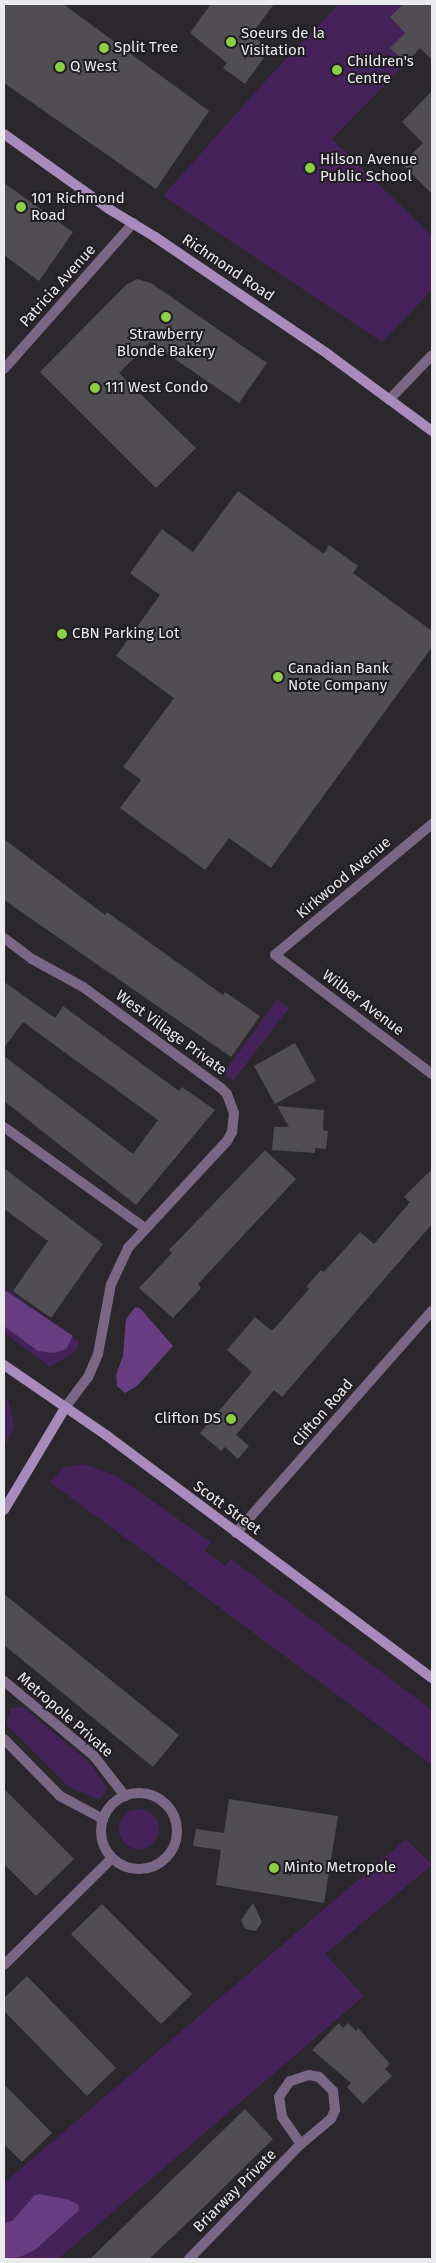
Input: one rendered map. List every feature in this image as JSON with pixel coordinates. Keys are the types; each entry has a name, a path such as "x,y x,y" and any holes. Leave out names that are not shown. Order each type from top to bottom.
{"main road":[{"name":"Richmond Road","path":"4,134 321,350 432,431"},
{"name":"Scott Street","path":"4,1365 432,1678"},
{"path":"4,1510 65,1408"}],"street":[{"name":"Patricia Avenue","path":"4,368 133,223"},
{"path":"389,400 432,355"},
{"name":"Kirkwood Avenue","path":"275,955 432,824"},
{"name":"West Village Private","path":"5,942 83,987 221,1088 232,1104 234,1123 227,1141 128,1248 114,1276 104,1335 88,1377 65,1408"},
{"name":"Wilber Avenue","path":"275,955 432,1074"},
{"path":"4,1127 145,1228"},
{"name":"Clifton Road","path":"236,1533 432,1312"},
{"name":"Metropole Private","path":"4,1681 94,1756 125,1796"},
{"path":"4,1739 60,1796 102,1819"},
{"path":"144,1793 162,1801 174,1817 176,1836 168,1855 152,1867 131,1868 112,1858 102,1840 102,1819 115,1801 125,1796 144,1793"},
{"path":"4,1965 112,1858"},
{"name":"Briarway Private","path":"189,2259 301,2144 324,2127 335,2110 335,2100 327,2083 309,2075 290,2081 279,2097 282,2117 301,2144"}],"shaded area":[{"name":"Hilson Avenue Public School","path":"339,4 403,4 390,17 405,33 391,48 406,63 332,139 432,236 432,290 382,342 163,196 268,78"},
{"path":"277,999 289,1008 233,1081 224,1073"},
{"path":"4,1287 79,1342 75,1352 50,1367 4,1333"},
{"path":"4,1290 73,1336 66,1349 54,1353 38,1351 4,1326"},
{"path":"135,1307 140,1308 173,1346 137,1386 125,1393 117,1386 116,1375 123,1356 126,1319"},
{"path":"4,1398 9,1402 14,1427 4,1447"},
{"path":"84,1464 115,1475 211,1542 205,1551 225,1566 231,1559 432,1710 432,1765 50,1482 63,1468"},
{"path":"23,1707 91,1764 107,1789 100,1800 69,1787 6,1724 11,1708"},
{"path":"135,1809 143,1809 150,1812 156,1818 159,1829 156,1840 150,1846 143,1849 135,1849 128,1846 122,1840 119,1833 119,1825 122,1818 128,1812"},
{"path":"406,1839 432,1865 325,1954 364,1996 58,2259 4,2259 4,2183"},
{"path":"40,2194 69,2200 78,2204 79,2210 35,2250 20,2257 4,2258 4,2223 12,2221 35,2195"}],"building":[{"path":"4,4 63,4 209,111 156,189 4,83"},
{"name":"Soeurs de la Visitation","path":"211,4 274,4 251,35 270,49 245,84 223,68 227,63 190,33"},
{"path":"403,4 432,4 432,60 420,48 406,63 390,48 405,33 390,17"},
{"path":"432,91 432,194 402,164 423,143 402,122"},
{"name":"101 Richmond Road","path":"4,183 73,232 39,281 4,255"},
{"name":"111 West Condo","path":"137,279 151,283 267,363 239,403 150,342 119,373 196,448 156,488 40,372 126,285"},
{"name":"Canadian Bank Note Company","path":"238,491 324,554 329,545 358,566 353,573 432,631 432,647 271,868 229,838 205,870 120,808 141,780 123,767 174,698 116,656 160,595 130,573 162,529 193,552"},
{"path":"4,839 105,915 107,912 223,995 225,992 260,1016 231,1057 4,900"},
{"path":"4,982 55,1018 63,1006 179,1091 182,1087 215,1110 136,1205 4,1101 4,1056 133,1154 158,1120 23,1022 4,1048"},
{"path":"295,1043 316,1081 275,1104 254,1066"},
{"path":"277,1106 324,1110 323,1130 328,1131 326,1149 315,1148 315,1153 272,1150 274,1127 289,1127"},
{"path":"265,1150 296,1179 198,1284 201,1288 173,1318 139,1288 172,1253 169,1250"},
{"path":"4,1168 103,1244 51,1318 13,1291 48,1241 4,1209"},
{"path":"432,1169 432,1224 282,1397 274,1390 236,1435 249,1446 238,1459 225,1447 221,1451 200,1433 252,1372 227,1350 255,1317 272,1331 309,1289 306,1287 321,1270 324,1272 360,1232 374,1244 410,1202 404,1197"},
{"path":"4,1594 179,1735 153,1767 4,1645"},
{"path":"4,1789 74,1859 36,1896 4,1864"},
{"name":"Minto Metropole","path":"229,1799 338,1816 324,1903 216,1885 221,1850 193,1846 196,1829 224,1833"},
{"path":"253,1903 262,1922 256,1931 245,1929 241,1920"},
{"path":"102,1904 192,1994 161,2024 71,1934"},
{"path":"27,1976 116,2068 87,2096 4,2011 4,1998"},
{"path":"339,2023 343,2028 348,2023 356,2031 358,2028 390,2064 385,2069 392,2076 363,2104 347,2087 351,2083 312,2050"},
{"path":"4,2084 52,2133 22,2162 4,2144"},
{"path":"245,2109 273,2139 203,2208 149,2259 90,2259"}],"place":[{"name":"Soeurs de la Visitation","path":"231,42"},
{"name":"Split Tree","path":"104,48"},
{"name":"Q West","path":"60,67"},
{"name":"Children's Centre","path":"337,70"},
{"name":"Hilson Avenue Public School","path":"310,168"},
{"name":"101 Richmond Road","path":"21,207"},
{"name":"Strawberry Blonde Bakery","path":"166,317"},
{"name":"111 West Condo","path":"95,388"},
{"name":"CBN Parking Lot","path":"62,634"},
{"name":"Canadian Bank Note Company","path":"278,677"},
{"name":"Clifton DS","path":"231,1419"},
{"name":"Minto Metropole","path":"274,1868"}]}
